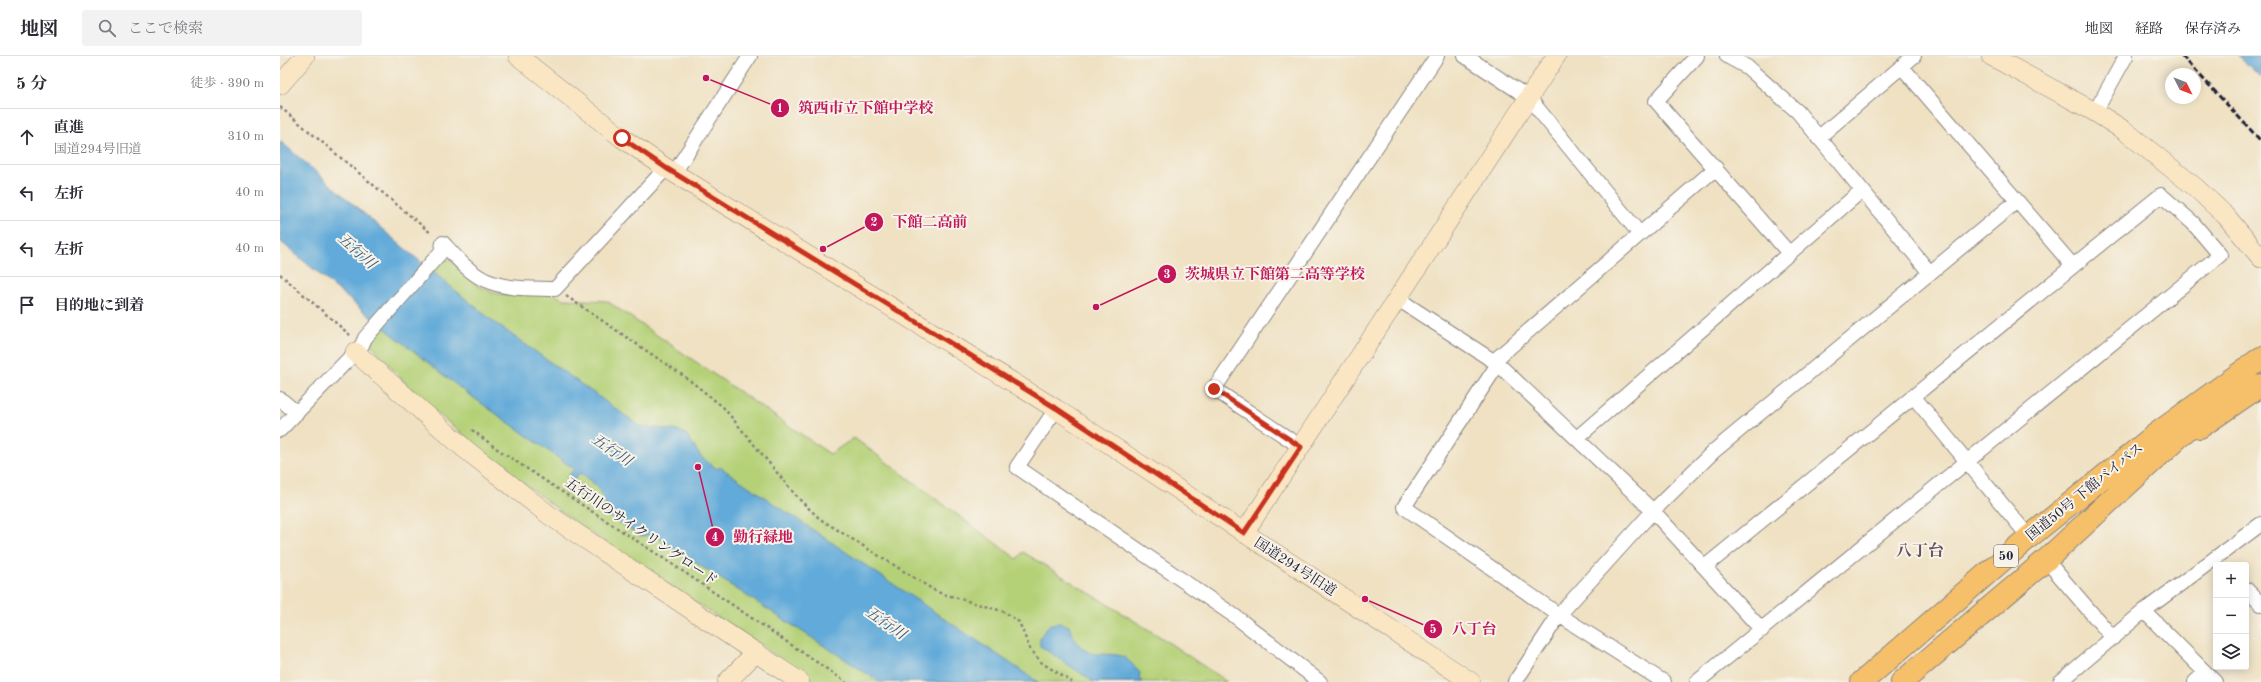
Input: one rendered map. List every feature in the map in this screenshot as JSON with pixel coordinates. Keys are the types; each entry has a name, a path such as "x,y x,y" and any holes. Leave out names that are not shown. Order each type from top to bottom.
{"highway":[{"path":"2161,443 2261,343"},
{"name":"国道50号 下館バイパス","path":"1862,682 2029,537 2161,443 2261,358"},
{"path":"2161,443 2261,385"},
{"name":"国道50号 下館バイパス","path":"1902,682 2046,560 2161,443"}],"street":[{"path":"280,85 305,56"},
{"name":"国道294号旧道","path":"518,56 616,133 670,171 1056,408 1472,682"},
{"path":"280,430 361,345 442,247 467,268 485,280 510,288 556,289 670,171 750,56"},
{"path":"1301,447 1214,389 1437,56"},
{"path":"1465,56 1529,98 1639,233"},
{"path":"1244,533 1556,56"},
{"path":"1697,56 1656,101 1788,252"},
{"path":"1727,56 1747,67 1798,112 1861,191 1930,273"},
{"path":"1818,138 1914,56"},
{"path":"1991,56 2094,112 2125,131 2195,187 2226,216 2261,258"},
{"path":"2094,112 2126,56"},
{"path":"1902,67 2073,266"},
{"path":"1664,682 1559,615 1404,507 1496,362 1639,233 1716,168"},
{"path":"1578,437 1788,252 1861,191"},
{"path":"1697,682 2220,255 2193,223 2161,195 1706,566"},
{"path":"1515,682 1559,615 1653,511 1714,451 2017,201"},
{"path":"1398,298 1496,362 1578,437 1653,511 1706,566 1762,630"},
{"path":"361,345 465,448 549,515 800,682"},
{"path":"1913,396 2029,537"},
{"path":"280,399 297,413"},
{"path":"1056,408 1017,467 1236,617 1320,682"},
{"path":"2217,562 2261,524"},
{"path":"2046,560 2113,638"},
{"path":"2060,682 2144,611 2213,565"},
{"path":"2249,593 2261,604"},
{"path":"2144,611 2205,679"},
{"path":"727,682 756,652"}],"path":[{"path":"280,107 442,247"},
{"path":"280,274 361,345"},
{"path":"556,289 688,379 723,407 798,498 820,519 937,592 1005,612 1019,622 1030,649 1042,663 1072,682"},
{"name":"五行川のサイクリングロード","path":"469,428 500,451 672,564 846,682"}],"green space":[{"path":"449,259 477,285 493,293 510,295 552,293 563,299 607,301 830,454 854,438 1017,559 1023,552 1162,638 1227,682 815,682 579,525 519,480 437,413 404,382 370,343 440,261"}],"water":[{"path":"2238,56 2261,56 2261,77"},
{"name":"五行川","path":"280,141 404,248 495,323 640,426 679,431 687,435 701,457 717,469 720,467 1038,682 880,682 653,535 641,536 611,517 598,487 580,473 571,483 567,478 574,469 460,388 368,315 280,241"},
{"path":"1060,623 1069,626 1078,644 1086,651 1096,654 1124,657 1140,673 1139,678 1142,682 1094,682 1040,646 1040,637 1050,624"}],"railway":[{"path":"2182,56 2261,141"}],"place":[{"name":"筑西市立下館中学校","path":"706,78"},
{"name":"下館二高前","path":"823,249"},
{"name":"茨城県立下館第二高等学校","path":"1096,307"},
{"name":"勤行緑地","path":"698,467"},
{"name":"八丁台","path":"1365,599"}],"district":[{"name":"八丁台","path":"1920,552"}],"route":[{"path":"622,138 674,173 1056,408 1244,533 1301,447 1214,389"}]}
